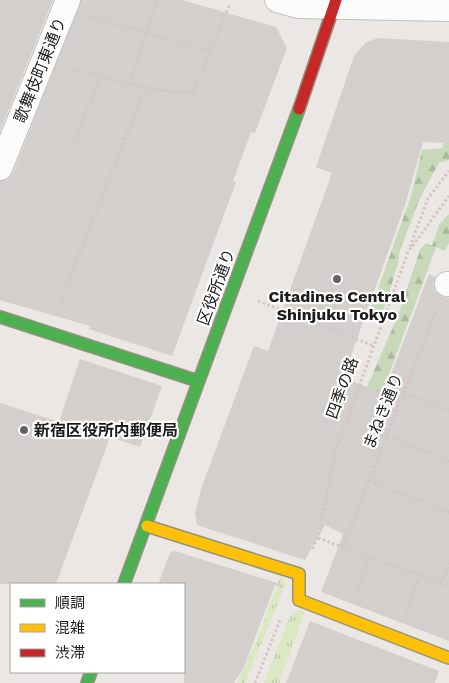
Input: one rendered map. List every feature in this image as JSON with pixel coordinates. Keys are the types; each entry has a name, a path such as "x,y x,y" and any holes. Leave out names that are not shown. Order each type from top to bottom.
{"street":[{"path":"278,0 298,6 336,3 449,10"},
{"name":"区役所通り","path":"124,583 317,60 336,3"},
{"name":"歌舞伎町東通り","path":"0,168 66,5"},
{"path":"0,317 198,381"},
{"path":"146,526 299,574 299,600 449,658"}],"path":[{"path":"130,84 157,0"},
{"path":"66,5 145,33 211,52"},
{"path":"44,60 130,84 174,92 193,93 229,6"},
{"path":"74,141 101,77"},
{"path":"48,332 146,87"},
{"name":"四季の路","path":"343,547 318,538 335,453 428,198 449,172"},
{"name":"四季の路","path":"408,252 449,196"},
{"name":"まねき通り","path":"343,547 448,284"},
{"path":"258,301 374,346"},
{"path":"404,392 449,410"},
{"path":"386,436 449,460"},
{"path":"369,481 449,512"},
{"path":"343,547 449,586"},
{"path":"348,619 370,557"},
{"path":"442,583 449,563"},
{"path":"396,638 420,575"},
{"path":"255,683 285,607 290,601 299,600"}],"green space":[{"path":"445,142 449,142 449,160 439,163 420,198 399,253 387,301 379,317 367,320 411,196 422,150 442,148"},
{"path":"449,214 449,243 445,251 436,247 331,531 331,504 366,389 397,318 420,250 426,243 432,246 439,225"},
{"path":"281,575 286,583 245,683 237,683 257,640"},
{"path":"295,611 305,611 279,683 264,683 289,618"}],"building":[{"path":"0,0 53,0 0,131"},
{"path":"81,0 182,0 276,27 287,48 255,133 251,132 233,181 236,182 172,356 89,329 90,326 0,300 0,181 8,179 13,173"},
{"path":"379,38 449,42 449,143 423,142 405,205 343,378 384,393 429,274 436,277 433,284 435,291 441,296 449,298 449,641 321,592 343,534 325,525 305,560 197,525 195,513 201,489 254,346 268,351 332,173 316,167 354,56 366,42"},
{"path":"80,359 162,386 140,447 110,437 56,583 0,584 0,403 59,422"},
{"path":"175,551 283,585 283,588 275,585 243,669 234,683 184,683 185,583 158,583 170,553"},
{"path":"310,621 439,671 435,683 286,683"}],"traffic: fast":[{"path":"124,583 299,109"},
{"path":"0,317 198,381"},
{"path":"87,683 91,673"}],"traffic: slow":[{"path":"147,526 299,574 299,600 449,658"}],"traffic: jam":[{"path":"299,109 336,0"}],"place":[{"name":"Citadines Central Shinjuku Tokyo","path":"337,279"},
{"name":"新宿区役所内郵便局","path":"24,430"}]}
